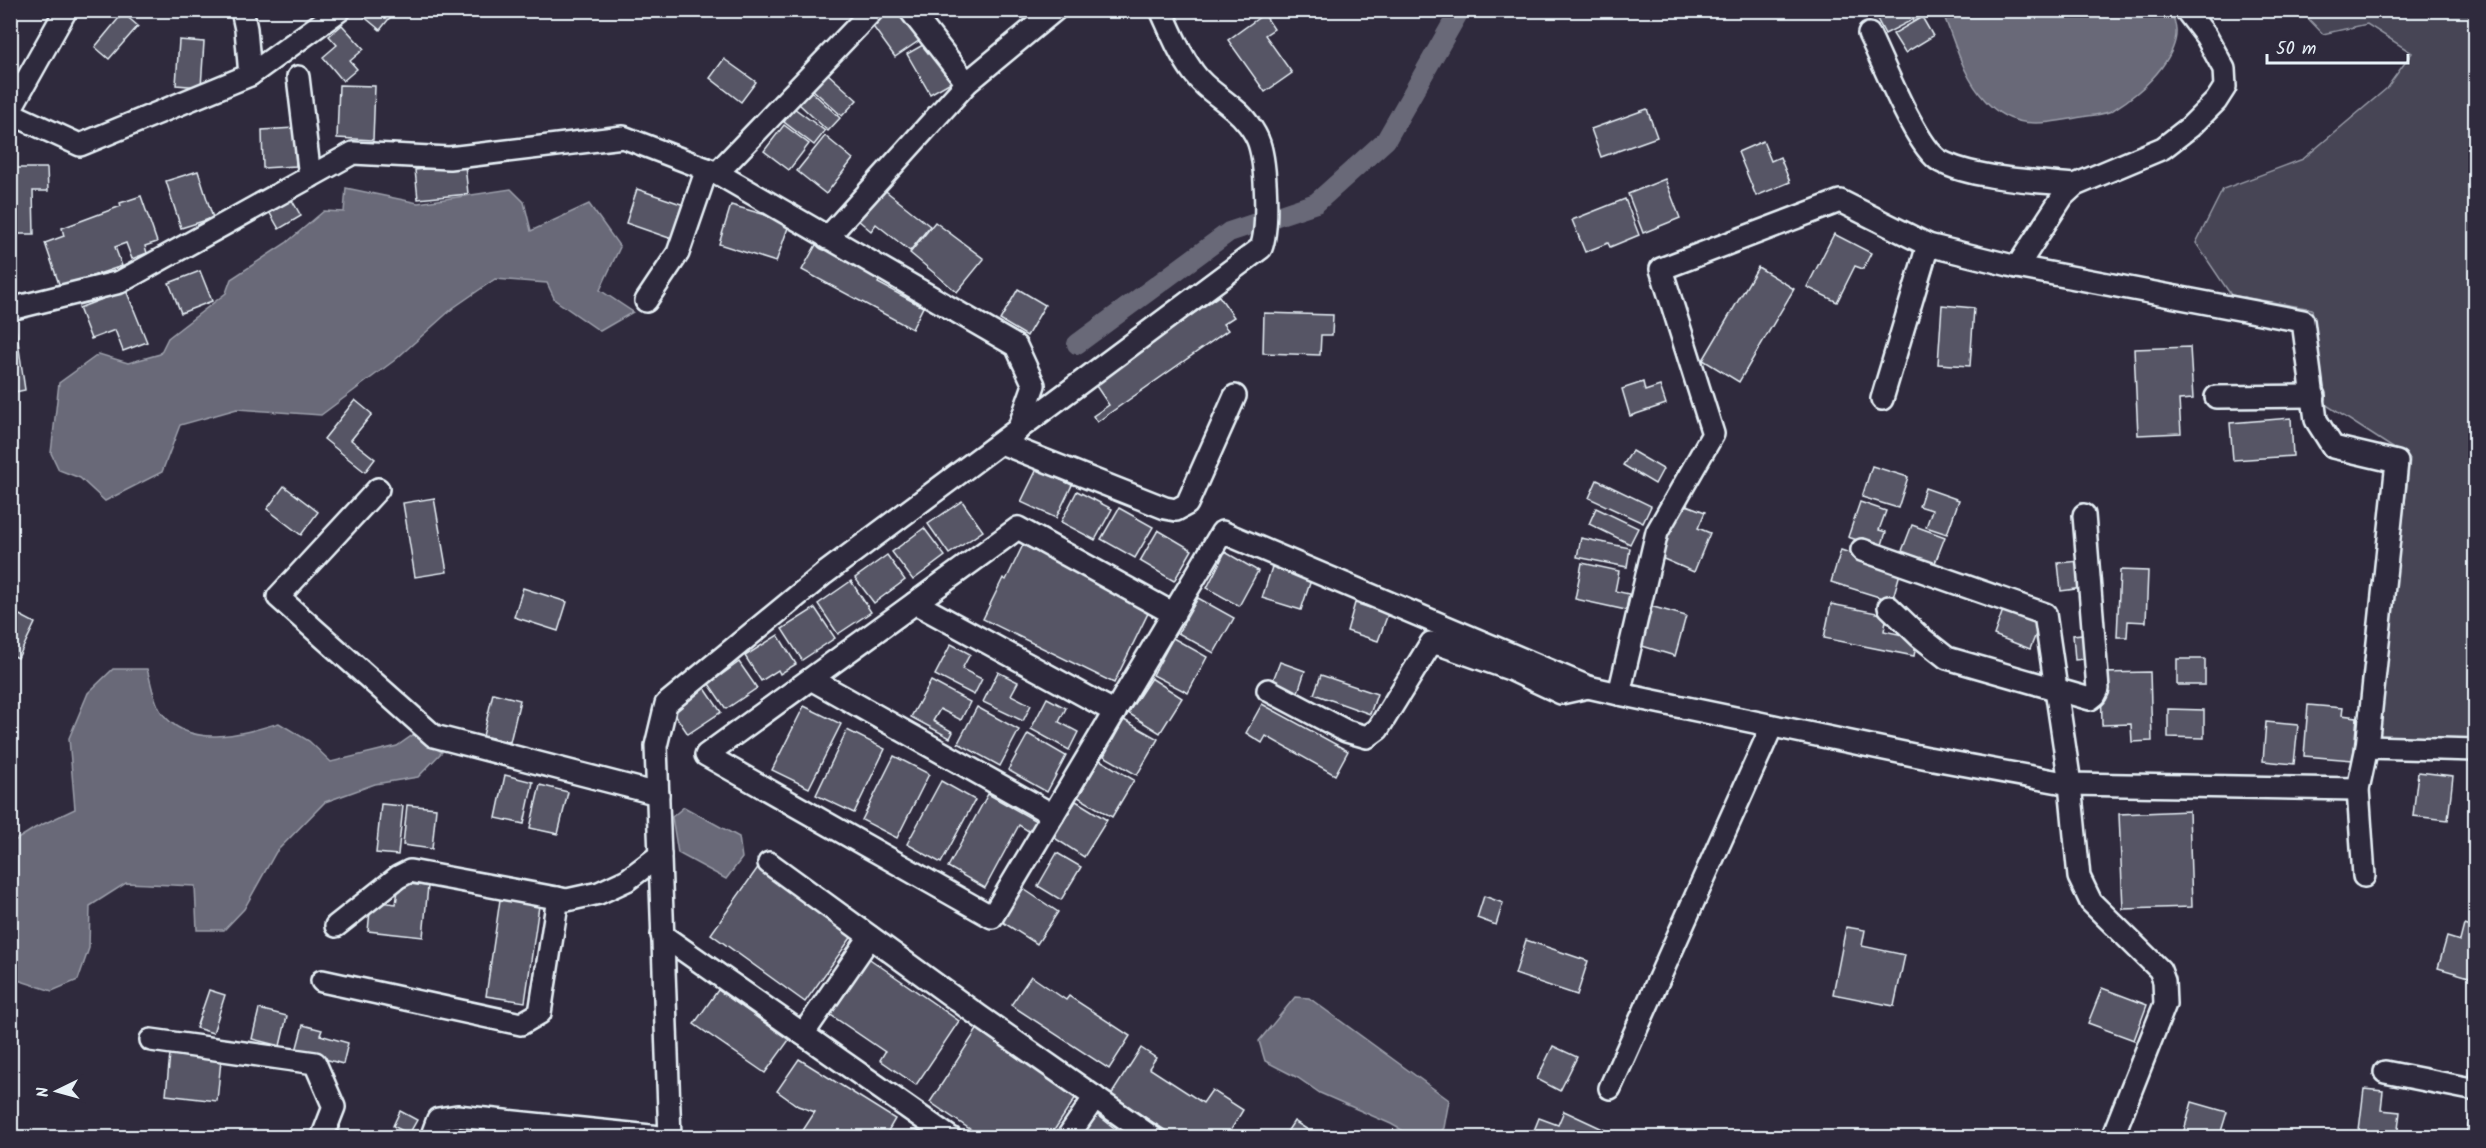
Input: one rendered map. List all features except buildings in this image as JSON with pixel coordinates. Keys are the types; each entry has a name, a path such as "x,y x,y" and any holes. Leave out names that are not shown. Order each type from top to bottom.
{"street":[{"path":"66,10 10,111 80,145 250,75 340,10"},
{"path":"242,10 250,75"},
{"path":"646,301 678,253 712,171 873,10"},
{"path":"910,10 968,83"},
{"path":"827,238 968,83 1055,10"},
{"path":"431,1137 438,1119 457,1116 670,1137 656,746 666,704 824,574 1261,248 1265,234 1265,183 1259,142 1235,109 1214,94 1194,74 1177,45 1161,10"},
{"path":"2017,267 2063,195 2075,185 2163,148 2190,127 2216,101 2225,87 2224,69 2206,36 2186,10"},
{"path":"1869,34 1921,142 1939,160 1975,173 2075,185"},
{"path":"298,77 310,177"},
{"path":"10,309 120,282 353,153 449,158 623,137 712,171 1016,346 1034,385 1018,430"},
{"path":"1619,694 1656,532 1713,435 1661,269 1840,201 1928,245 2017,267 2302,321 2316,420 2333,447 2397,462 2367,747 2358,789 2364,876"},
{"path":"1882,399 1928,245"},
{"path":"1001,443 1165,508 1176,510 1187,504 1234,396"},
{"path":"2216,397 2314,396"},
{"path":"378,489 278,597 434,736 658,794"},
{"path":"1889,608 1947,658 2090,699 2098,689 2084,515"},
{"path":"1174,614 1018,528 706,755 992,917 1174,614 1222,532 1588,687 1772,726 2070,784 2358,789"},
{"path":"1862,550 2045,614 2070,784 2079,877 2091,902 2160,970 2164,981 2165,1004 2112,1137"},
{"path":"915,603 1115,712"},
{"path":"1268,690 1346,731 1367,737 1378,729 1431,643 1510,669 1561,693 1588,687"},
{"path":"811,679 1053,815"},
{"path":"1610,1088 1772,726"},
{"path":"2367,747 2475,750"},
{"path":"336,926 398,877 410,871 567,900 599,893 627,880 660,855"},
{"path":"769,863 1153,1137"},
{"path":"322,981 521,1024 540,1013 558,898"},
{"path":"662,935 951,1137"},
{"path":"803,1034 870,937"},
{"path":"151,1040 315,1063 334,1107 322,1137"},
{"path":"2385,1072 2475,1090"},
{"path":"1067,1137 1095,1096"}],"shaded area":[{"path":"2301,11 2475,11 2475,738 2377,737 2410,459 2325,404 2312,309 2231,295 2196,243 2223,189 2303,159 2386,89 2412,53 2367,24 2323,34"}],"water":[{"path":"1942,11 2169,11 2175,25 2175,39 2162,67 2138,92 2110,112 2030,123 2007,117 1996,110 1977,91 1965,69"},
{"path":"346,188 418,203 511,189 524,202 531,231 589,204 620,247 600,290 633,312 600,331 555,300 547,283 495,279 453,308 395,360 321,415 237,409 180,425 162,472 105,501 80,478 59,470 51,453 59,383 99,354 128,363 160,354 168,338 226,293 231,279 286,243 324,211 344,212"},
{"path":"113,669 147,669 159,709 174,725 187,732 217,736 279,723 309,741 331,762 397,746 413,735 442,752 418,777 375,784 325,802 276,852 244,909 224,930 197,930 195,886 126,883 90,906 89,948 78,980 52,991 11,978 11,843 35,828 75,809 69,738 88,693"},
{"path":"684,807 739,837 742,858 726,879 678,853 672,817"},
{"path":"1295,997 1309,998 1449,1100 1444,1128 1437,1137 1414,1137 1391,1124 1320,1093 1298,1078 1265,1061 1259,1041"}],"waterway":[{"path":"1077,344 1229,232 1316,203 1386,140 1460,10"}]}
